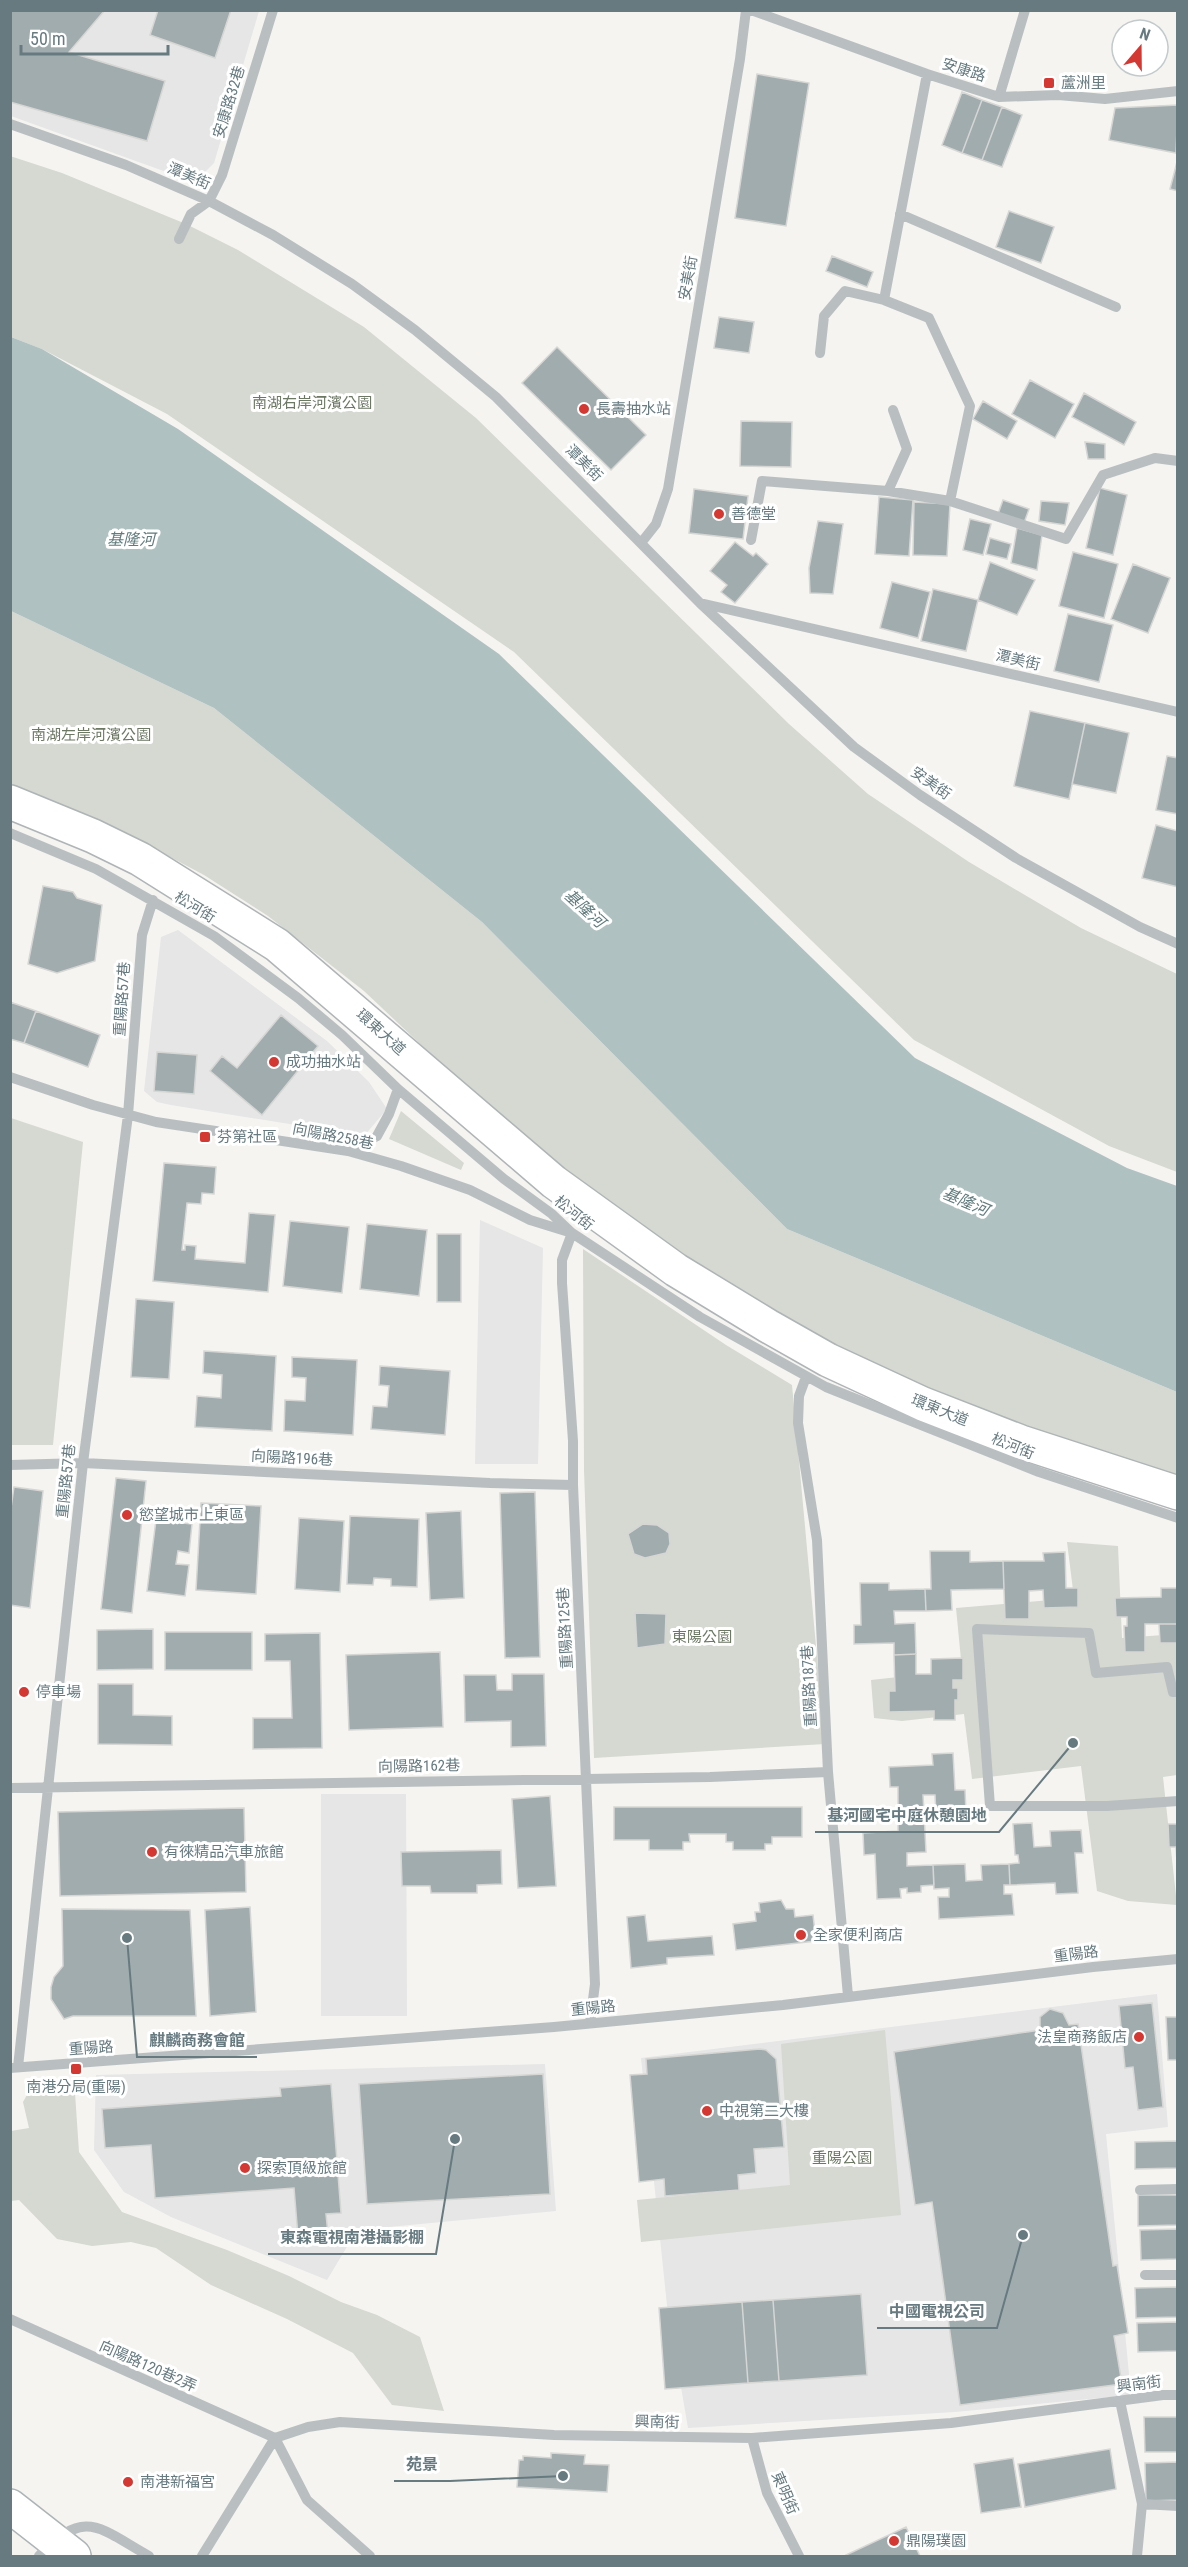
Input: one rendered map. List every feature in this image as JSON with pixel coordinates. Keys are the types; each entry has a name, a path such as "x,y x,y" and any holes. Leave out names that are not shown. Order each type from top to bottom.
{"main road":[{"name":"環東大道","path":"10,802 93,836 140,860 277,945 554,1182 676,1270 768,1326 828,1360 923,1404 1021,1442 1178,1492"},
{"path":"10,2506 55,2551"}],"street":[{"name":"安康路32巷","path":"209,201 222,175 273,10"},
{"name":"安美街","path":"640,543 656,524 668,489 740,59 746,10"},
{"name":"安康路","path":"751,10 927,74 999,97 1058,95 1105,99 1178,91"},
{"path":"999,97 1025,10"},
{"path":"884,300 927,74"},
{"name":"潭美街","path":"10,124 126,165 209,201 273,236 352,284 416,330 496,397 700,603 1178,712"},
{"path":"179,238 190,214 209,201"},
{"path":"900,214 1116,307"},
{"path":"820,353 824,316 845,291 884,300 929,318 970,406 950,501"},
{"path":"888,491 906,449 893,410"},
{"path":"751,540 762,481 888,491 950,501 1066,539 1103,475 1155,458 1178,460"},
{"name":"安美街","path":"700,603 854,747 921,795 1016,858 1140,927 1178,944"},
{"name":"松河街","path":"10,833 96,868 214,936 298,998 342,1035 398,1089 504,1179 552,1214 572,1233 700,1317 826,1388 1040,1472 1178,1518"},
{"name":"重陽路57巷","path":"14,2068 50,1787 83,1463 128,1115 142,935 153,900"},
{"name":"向陽路258巷","path":"10,1077 156,1122 348,1151 401,1166 470,1190 530,1220 572,1233"},
{"path":"348,1151 377,1136 389,1114 398,1089"},
{"name":"重陽路125巷","path":"572,1233 562,1260 562,1284 573,1441 573,1485 596,1984 590,2023"},
{"name":"重陽路187巷","path":"806,1377 799,1396 798,1423 817,1540 828,1772 848,1996"},
{"name":"向陽路196巷","path":"10,1465 83,1463 573,1485"},
{"path":"1178,1692 1173,1692 1167,1667 1096,1672 1089,1633 976,1629 990,1806 1107,1806 1178,1801"},
{"name":"向陽路162巷","path":"10,1788 587,1779 828,1772"},
{"name":"重陽路","path":"14,2068 590,2023 783,2005 1178,1959"},
{"path":"1140,2190 1178,2189"},
{"path":"1145,2275 1178,2275"},
{"name":"向陽路120巷2弄","path":"10,2319 274,2438"},
{"name":"興南街","path":"274,2438 308,2427 340,2422 381,2422 554,2435 752,2438 951,2423 1178,2395"},
{"path":"1120,2401 1142,2504 1137,2556"},
{"path":"202,2556 274,2438"},
{"path":"274,2438 307,2500 370,2556"},
{"name":"東明街","path":"752,2438 767,2493 799,2556"},
{"path":"1142,2504 1178,2506"},
{"path":"55,2551 63,2532 86,2526 98,2527 149,2556"}],"shaded area":[{"path":"11,11 259,11 214,163 204,173 183,178 11,116"},
{"name":"成功抽水站","path":"178,930 327,1041 369,1082 387,1109 364,1136 171,1105 157,1102 144,1091 161,937"},
{"path":"480,1220 543,1248 538,1464 475,1464"},
{"path":"321,1794 406,1794 407,2016 321,2016"},
{"path":"1157,1994 1168,2127 1106,2134 1131,2395 955,2412 688,2428 667,2305 641,2058"},
{"path":"545,2064 556,2211 357,2230 327,2280 171,2217 124,2192 94,2150 96,2075"}],"green space":[{"name":"南湖右岸河濱公園","path":"10,156 62,173 186,224 238,250 364,327 476,418 789,724 868,794 969,862 1081,928 1177,974 1177,1172 1109,1146 914,1040 514,652 167,414 42,349 11,337"},
{"name":"南湖左岸河濱公園","path":"11,611 214,708 482,922 787,1229 1177,1392 1177,1487 933,1403 655,1243 521,1139 364,991 268,916 204,875 110,825 11,787"},
{"path":"401,1111 464,1163 461,1170 389,1139"},
{"path":"11,1118 83,1142 53,1445 11,1445"},
{"name":"東陽公園","path":"583,1249 726,1345 792,1385 825,1744 594,1758 584,1470"},
{"path":"1067,1542 1118,1546 1122,1638 1177,1634 1177,1775 1163,1777 1177,1905 1128,1901 1097,1891 1081,1766 972,1779 964,1714 902,1721 874,1718 871,1680 962,1670 956,1608 1074,1598"},
{"name":"重陽公園","path":"885,2030 901,2215 641,2242 637,2200 790,2185 781,2044"},
{"path":"32,2086 75,2093 79,2152 122,2212 227,2250 289,2276 420,2337 444,2411 392,2405 353,2353 287,2319 211,2285 156,2248 131,2242 92,2246 57,2239 19,2200 11,2201 11,2131 29,2128 23,2102"}],"water":[{"name":"基隆河","path":"11,337 42,349 178,429 499,654 915,1058 1127,1168 1177,1186 1177,1392 787,1229 482,922 214,708 11,611"}],"building":[{"path":"10,10 105,10 69,52 165,81 147,141 10,102"},
{"path":"158,10 231,10 215,58 150,35"},
{"path":"757,74 809,83 786,226 735,218"},
{"path":"962,92 982,100 962,153 942,145"},
{"path":"982,100 1002,107 982,160 962,153"},
{"path":"1178,105 1176,153 1109,140 1115,108"},
{"path":"1002,107 1022,115 1002,167 982,160"},
{"path":"1178,158 1178,191 1170,189"},
{"path":"1009,211 1054,227 1041,263 996,247"},
{"path":"832,256 873,272 867,287 826,271"},
{"path":"719,317 754,322 749,353 714,348"},
{"name":"長壽抽水站","path":"557,347 646,435 611,470 522,383"},
{"path":"1030,380 1074,404 1055,438 1012,414"},
{"path":"1084,393 1136,422 1124,445 1072,417"},
{"path":"983,401 1017,421 1007,439 973,419"},
{"path":"741,421 792,422 791,467 740,466"},
{"path":"1085,442 1105,444 1105,459 1088,459"},
{"path":"1100,488 1127,495 1113,555 1086,548"},
{"name":"善德堂","path":"694,489 748,496 743,539 689,533"},
{"path":"879,497 913,500 909,556 875,554"},
{"path":"1003,500 1029,509 1024,523 998,514"},
{"path":"1041,501 1069,503 1065,525 1039,521"},
{"path":"914,502 950,504 947,556 913,555"},
{"path":"970,519 991,524 983,555 963,550"},
{"path":"818,521 843,524 833,594 810,593 809,568"},
{"path":"1017,528 1042,535 1037,570 1011,563"},
{"path":"990,538 1011,544 1007,559 986,554"},
{"path":"735,542 753,556 756,553 768,564 735,603 721,592 727,585 710,571"},
{"path":"1073,552 1118,564 1104,618 1059,606"},
{"path":"990,562 1035,580 1017,615 978,600"},
{"path":"1133,564 1170,578 1148,633 1111,619"},
{"path":"892,582 930,592 918,638 880,628"},
{"path":"933,589 978,600 966,651 921,641"},
{"path":"1068,614 1113,625 1099,682 1054,671"},
{"path":"1030,711 1085,723 1069,799 1014,786"},
{"path":"1085,723 1129,733 1116,793 1072,784"},
{"path":"1167,756 1178,758 1178,814 1156,810"},
{"path":"1156,825 1178,831 1178,887 1142,878"},
{"path":"43,886 73,892 77,898 102,905 95,961 57,973 28,964"},
{"path":"10,1002 36,1011 24,1043 10,1039"},
{"path":"36,1011 100,1035 88,1067 24,1043"},
{"name":"成功抽水站","path":"281,1015 318,1046 262,1115 210,1071 222,1056 237,1068"},
{"path":"157,1052 197,1055 194,1094 154,1091"},
{"path":"164,1163 216,1167 214,1194 202,1193 201,1204 187,1203 182,1250 185,1250 185,1245 196,1246 195,1259 245,1263 249,1213 275,1215 268,1292 153,1281"},
{"path":"290,1221 349,1227 342,1293 283,1286"},
{"path":"367,1224 427,1230 419,1296 360,1289"},
{"path":"437,1234 461,1234 461,1302 437,1302"},
{"path":"136,1299 174,1302 169,1379 131,1377"},
{"path":"204,1351 276,1356 272,1431 195,1427 197,1396 221,1398 222,1375 203,1373"},
{"path":"292,1357 357,1360 353,1435 284,1431 285,1400 305,1401 306,1378 292,1377"},
{"path":"380,1366 450,1371 445,1435 371,1429 373,1406 387,1407 389,1386 379,1385"},
{"name":"慾望城市上東區","path":"116,1478 146,1481 132,1613 101,1609"},
{"path":"14,1487 43,1491 30,1608 10,1605 10,1515"},
{"path":"535,1492 540,1657 505,1658 500,1493"},
{"path":"201,1503 261,1506 256,1594 196,1590"},
{"path":"461,1511 464,1598 430,1600 426,1513"},
{"path":"350,1516 419,1519 417,1587 391,1586 391,1579 374,1578 373,1585 347,1584"},
{"path":"299,1518 344,1521 340,1592 295,1589"},
{"path":"156,1520 192,1524 189,1553 178,1551 176,1564 189,1565 185,1596 147,1591"},
{"path":"643,1524 657,1525 669,1533 670,1544 666,1553 645,1558 634,1554 628,1534"},
{"path":"930,1551 970,1551 970,1562 1003,1561 1004,1589 951,1590 952,1610 926,1611 925,1589 931,1589"},
{"path":"1065,1552 1066,1588 1078,1588 1078,1607 1044,1608 1043,1590 1029,1591 1029,1619 1005,1619 1003,1561 1044,1561 1043,1553"},
{"path":"860,1583 889,1583 889,1590 925,1589 926,1611 894,1611 895,1624 915,1623 916,1654 894,1655 894,1643 854,1644 854,1625 861,1625"},
{"path":"1161,1588 1178,1588 1178,1624 1145,1624 1145,1652 1125,1652 1124,1626 1127,1626 1127,1617 1116,1617 1115,1598 1161,1597"},
{"path":"635,1613 666,1614 665,1644 637,1648"},
{"path":"1159,1624 1178,1624 1178,1643 1160,1643"},
{"path":"153,1629 153,1669 97,1670 97,1630"},
{"path":"165,1632 252,1632 252,1670 165,1670"},
{"path":"320,1633 322,1748 253,1749 253,1718 292,1718 290,1661 265,1661 265,1634"},
{"path":"440,1652 443,1727 349,1730 346,1655"},
{"path":"916,1654 916,1674 931,1674 931,1659 963,1658 963,1680 953,1680 953,1688 958,1688 958,1700 955,1700 955,1720 934,1720 934,1711 889,1712 889,1691 895,1691 894,1655"},
{"path":"512,1674 544,1674 546,1746 511,1747 511,1721 465,1722 464,1675 496,1675 497,1690 512,1690"},
{"path":"98,1684 133,1684 133,1715 172,1716 172,1745 98,1744"},
{"path":"953,1753 955,1790 965,1790 966,1813 936,1815 935,1795 923,1795 924,1813 898,1814 898,1787 890,1787 889,1767 933,1765 932,1754"},
{"path":"550,1796 556,1886 518,1888 512,1799"},
{"path":"614,1807 802,1807 802,1837 772,1837 772,1844 765,1844 765,1850 733,1850 733,1842 726,1842 726,1834 689,1834 690,1842 683,1842 683,1850 649,1850 649,1840 614,1840"},
{"name":"有徠精品汽車旅館","path":"244,1808 246,1892 60,1896 58,1812"},
{"path":"924,1813 926,1852 907,1853 907,1866 933,1865 934,1885 921,1886 921,1892 907,1893 907,1888 900,1889 901,1898 877,1899 875,1854 864,1855 863,1833 898,1831 898,1814"},
{"path":"1032,1823 1034,1847 1051,1846 1050,1831 1081,1830 1083,1853 1075,1853 1078,1893 1056,1894 1055,1883 1010,1885 1009,1864 1019,1863 1018,1855 1015,1855 1013,1824"},
{"path":"1168,1824 1178,1824 1178,1876 1176,1847 1169,1847"},
{"path":"501,1850 502,1884 477,1885 477,1893 431,1893 430,1886 402,1886 401,1852"},
{"path":"965,1864 966,1881 982,1880 981,1865 1009,1864 1010,1885 1004,1885 1004,1894 1012,1894 1014,1915 939,1919 938,1897 949,1897 949,1888 934,1889 933,1865"},
{"path":"781,1900 786,1909 794,1909 795,1917 813,1915 816,1941 736,1950 733,1924 756,1921 755,1912 760,1912 759,1903"},
{"path":"250,1907 256,2012 210,2016 205,1910"},
{"path":"62,1909 190,1910 196,2016 73,2016 64,2019 51,1999 54,1977 63,1966"},
{"path":"645,1915 648,1941 712,1936 714,1955 667,1958 667,1964 631,1968 627,1917"},
{"name":"法皇商務飯店","path":"1152,2003 1163,2107 1138,2110 1133,2067 1125,2068 1119,2006"},
{"path":"1050,2009 1063,2013 1069,2025 1078,2024 1113,2266 1117,2265 1128,2333 1114,2336 1122,2384 960,2405 932,2202 915,2205 894,2052 1040,2030 1040,2017"},
{"path":"1166,2017 1178,2017 1178,2060 1168,2060"},
{"name":"中視第二大樓","path":"766,2050 776,2059 784,2147 754,2149 756,2173 738,2175 739,2190 665,2196 664,2179 639,2182 630,2075 647,2074 646,2059"},
{"path":"543,2074 550,2194 367,2204 359,2084"},
{"name":"探索頂級旅館","path":"331,2084 341,2213 326,2214 328,2234 298,2236 294,2188 155,2198 151,2145 105,2148 102,2109 281,2096 280,2088"},
{"path":"1178,2141 1178,2168 1135,2169 1135,2142"},
{"path":"1138,2195 1178,2195 1178,2225 1138,2226"},
{"path":"1178,2229 1178,2259 1141,2260 1140,2230"},
{"path":"1178,2287 1178,2317 1136,2318 1135,2288"},
{"path":"861,2294 867,2375 779,2381 773,2300"},
{"path":"773,2300 779,2381 748,2383 742,2302"},
{"path":"742,2302 748,2383 665,2389 659,2308"},
{"path":"1178,2322 1178,2351 1138,2352 1137,2323"},
{"path":"1144,2417 1178,2417 1178,2452 1145,2452"},
{"path":"1110,2449 1116,2489 1025,2507 1018,2464"},
{"path":"551,2453 585,2455 584,2464 609,2465 607,2492 517,2487 519,2460 523,2460 523,2456 551,2458"},
{"path":"1013,2458 1021,2507 981,2513 974,2464"},
{"path":"1178,2462 1178,2500 1146,2501 1145,2463"},
{"name":"鼎陽璞園","path":"906,2527 920,2556 846,2555"}],"place":[{"name":"蘆洲里","path":"1049,83"},
{"name":"長壽抽水站","path":"584,409"},
{"name":"善德堂","path":"719,514"},
{"name":"成功抽水站","path":"274,1062"},
{"name":"芬第社區","path":"205,1137"},
{"name":"慾望城市上東區","path":"127,1515"},
{"name":"停車場","path":"24,1692"},
{"name":"基河國宅中庭休憩園地","path":"1073,1743"},
{"name":"有徠精品汽車旅館","path":"152,1852"},
{"name":"全家便利商店","path":"801,1935"},
{"name":"麒麟商務會館","path":"127,1938"},
{"name":"法皇商務飯店","path":"1139,2037"},
{"name":"南港分局(重陽)","path":"76,2069"},
{"name":"中視第二大樓","path":"707,2111"},
{"name":"東森電視南港攝影棚","path":"455,2139"},
{"name":"探索頂級旅館","path":"245,2168"},
{"name":"中國電視公司","path":"1023,2235"},
{"name":"苑景","path":"563,2476"},
{"name":"南港新福宮","path":"128,2482"},
{"name":"鼎陽璞園","path":"894,2541"}]}
